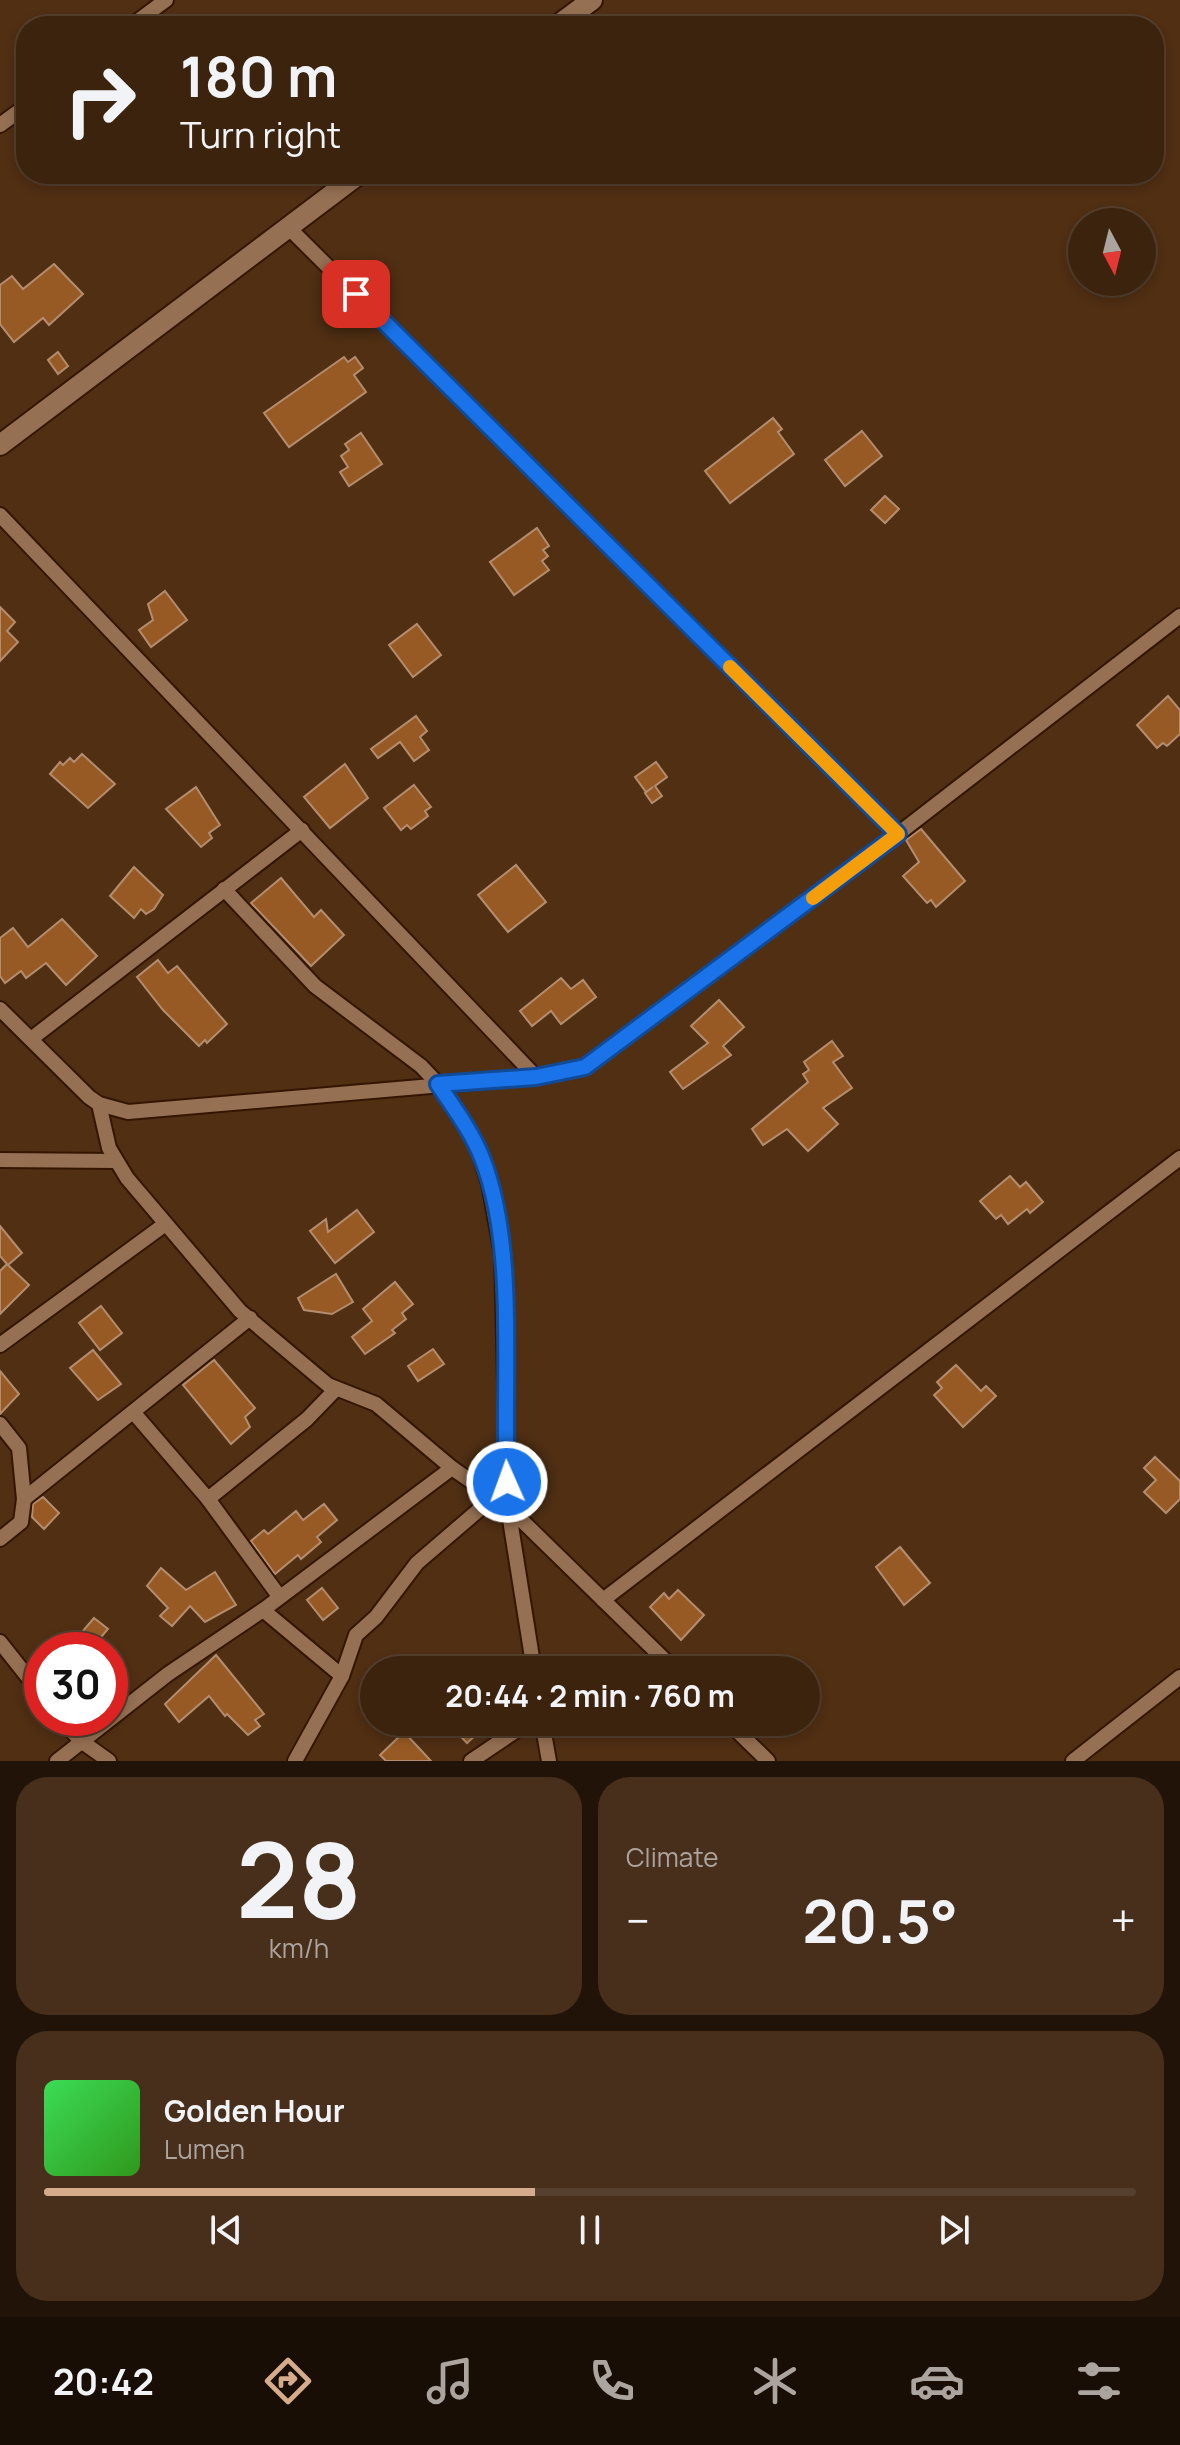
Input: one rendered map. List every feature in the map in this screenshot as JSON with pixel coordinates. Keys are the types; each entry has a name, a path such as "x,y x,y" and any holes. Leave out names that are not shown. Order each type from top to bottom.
{"street":[{"path":"144,16 166,0"},
{"path":"570,16 592,0"},
{"path":"0,445 346,184"},
{"path":"288,227 898,834"},
{"path":"0,515 536,1077"},
{"path":"0,1009 99,1104 118,1111 138,1112 536,1077 573,1071 600,1057 898,834 1180,616"},
{"path":"31,1039 302,830"},
{"path":"224,889 315,986 410,1057 438,1084 477,1145 495,1213 505,1317 508,1507 532,1656"},
{"path":"99,1104 105,1135 116,1161 164,1225 220,1290 336,1389 376,1404 452,1468 495,1496 661,1656"},
{"path":"603,1600 1180,1158"},
{"path":"0,1160 116,1161"},
{"path":"0,1345 164,1225"},
{"path":"24,1499 250,1318"},
{"path":"208,1499 307,1419 336,1389"},
{"path":"134,1413 208,1499 279,1596"},
{"path":"0,1424 19,1448 24,1499 21,1522 0,1539"},
{"path":"57,1761 168,1674 263,1610 452,1468"},
{"path":"295,1761 342,1676 356,1635 376,1617 408,1574 495,1496"},
{"path":"263,1610 342,1676"},
{"path":"0,1642 24,1672"},
{"path":"1073,1761 1180,1677"},
{"path":"76,1736 109,1761"},
{"path":"471,1761 508,1736"},
{"path":"545,1736 549,1761"},
{"path":"742,1736 768,1761"}],"building":[{"path":"54,264 83,294 49,325 43,318 14,342 0,324 0,285 12,276 23,289"},
{"path":"58,352 68,366 58,374 48,360"},
{"path":"344,357 348,362 355,357 363,368 354,375 366,392 289,447 264,413"},
{"path":"773,418 782,429 778,432 794,454 730,503 705,471"},
{"path":"862,431 882,456 845,486 825,460"},
{"path":"361,433 382,464 349,486 340,472 348,467 341,456 349,450 345,444"},
{"path":"885,496 899,509 885,523 871,510"},
{"path":"537,528 549,546 543,550 548,556 542,561 549,570 514,595 490,562"},
{"path":"165,591 187,620 151,647 139,630 153,620 148,604"},
{"path":"0,607 15,622 7,631 18,642 0,661"},
{"path":"417,624 441,655 413,677 389,645"},
{"path":"1168,696 1180,710 1180,734 1167,746 1163,743 1157,748 1137,725"},
{"path":"416,716 427,731 420,737 429,750 414,761 400,742 378,758 371,749"},
{"path":"82,754 115,784 88,808 50,774 60,762 63,765 70,758 74,762"},
{"path":"656,762 667,777 655,786 662,796 652,803 645,793 653,787 646,792 635,777"},
{"path":"345,764 368,798 330,828 304,797"},
{"path":"414,785 431,807 425,811 428,816 411,829 407,825 401,830 384,808"},
{"path":"196,787 220,825 209,833 212,838 201,847 166,809"},
{"path":"921,829 965,881 936,907 931,900 927,903 903,876 919,862 906,840"},
{"path":"516,865 546,902 508,932 478,895"},
{"path":"134,867 163,895 154,909 146,914 141,909 134,918 110,896"},
{"path":"281,878 314,917 321,910 344,935 311,966 251,903"},
{"path":"62,919 97,956 66,985 46,963 26,978 21,971 5,983 0,976 0,938 13,928 28,947"},
{"path":"158,960 168,973 177,966 227,1024 207,1043 205,1040 199,1046 163,1010 137,977"},
{"path":"561,978 571,989 583,980 596,997 561,1024 551,1011 532,1026 520,1011"},
{"path":"719,1000 744,1027 723,1046 731,1055 683,1089 670,1072 708,1043 691,1026"},
{"path":"832,1041 843,1056 833,1062 852,1088 823,1108 838,1124 808,1151 787,1129 763,1145 752,1129 808,1082 803,1074 809,1070 804,1062"},
{"path":"1010,1176 1020,1187 1026,1182 1043,1202 1030,1213 1027,1209 1008,1224 1001,1215 996,1219 980,1201"},
{"path":"357,1210 374,1232 335,1263 310,1231 326,1219 328,1232"},
{"path":"0,1226 22,1253 8,1265 29,1285 0,1314 0,1271 7,1264 0,1256"},
{"path":"336,1274 353,1302 332,1314 304,1310 298,1298"},
{"path":"395,1282 413,1304 402,1313 406,1319 392,1330 395,1333 365,1354 352,1337 372,1321 363,1309"},
{"path":"101,1306 122,1333 100,1350 79,1323"},
{"path":"433,1349 444,1364 418,1381 408,1366"},
{"path":"93,1350 121,1384 98,1400 70,1368"},
{"path":"214,1360 255,1408 245,1417 250,1427 231,1444 183,1385"},
{"path":"956,1365 981,1391 986,1386 996,1396 963,1427 934,1395 942,1388 937,1382"},
{"path":"0,1371 19,1394 0,1414"},
{"path":"1155,1457 1180,1481 1180,1499 1166,1513 1144,1492 1156,1480 1144,1468"},
{"path":"43,1497 59,1513 44,1529 32,1517 33,1504"},
{"path":"324,1504 337,1520 317,1537 321,1542 301,1559 298,1555 275,1574 251,1541 264,1530 268,1534 296,1511 303,1520"},
{"path":"900,1547 930,1583 904,1605 876,1567"},
{"path":"161,1568 186,1590 215,1572 236,1605 205,1622 190,1606 172,1626 160,1616 168,1608 147,1586"},
{"path":"322,1588 338,1608 323,1620 307,1600"},
{"path":"678,1590 704,1615 681,1640 650,1607 664,1593 669,1599"},
{"path":"94,1618 108,1629 105,1632 82,1632"},
{"path":"216,1655 264,1714 255,1720 260,1726 248,1735 227,1714 225,1716 209,1696 179,1722 165,1704"},
{"path":"400,1736 408,1736 431,1761 386,1761 380,1755"},
{"path":"460,1736 475,1736 467,1743"}],"slow traffic":[{"path":"730,667 898,834 813,898"}],"route":[{"path":"356,294 898,834 585,1067 536,1077 438,1084 477,1145 484,1162 495,1213 502,1255 505,1317 507,1482"}]}
